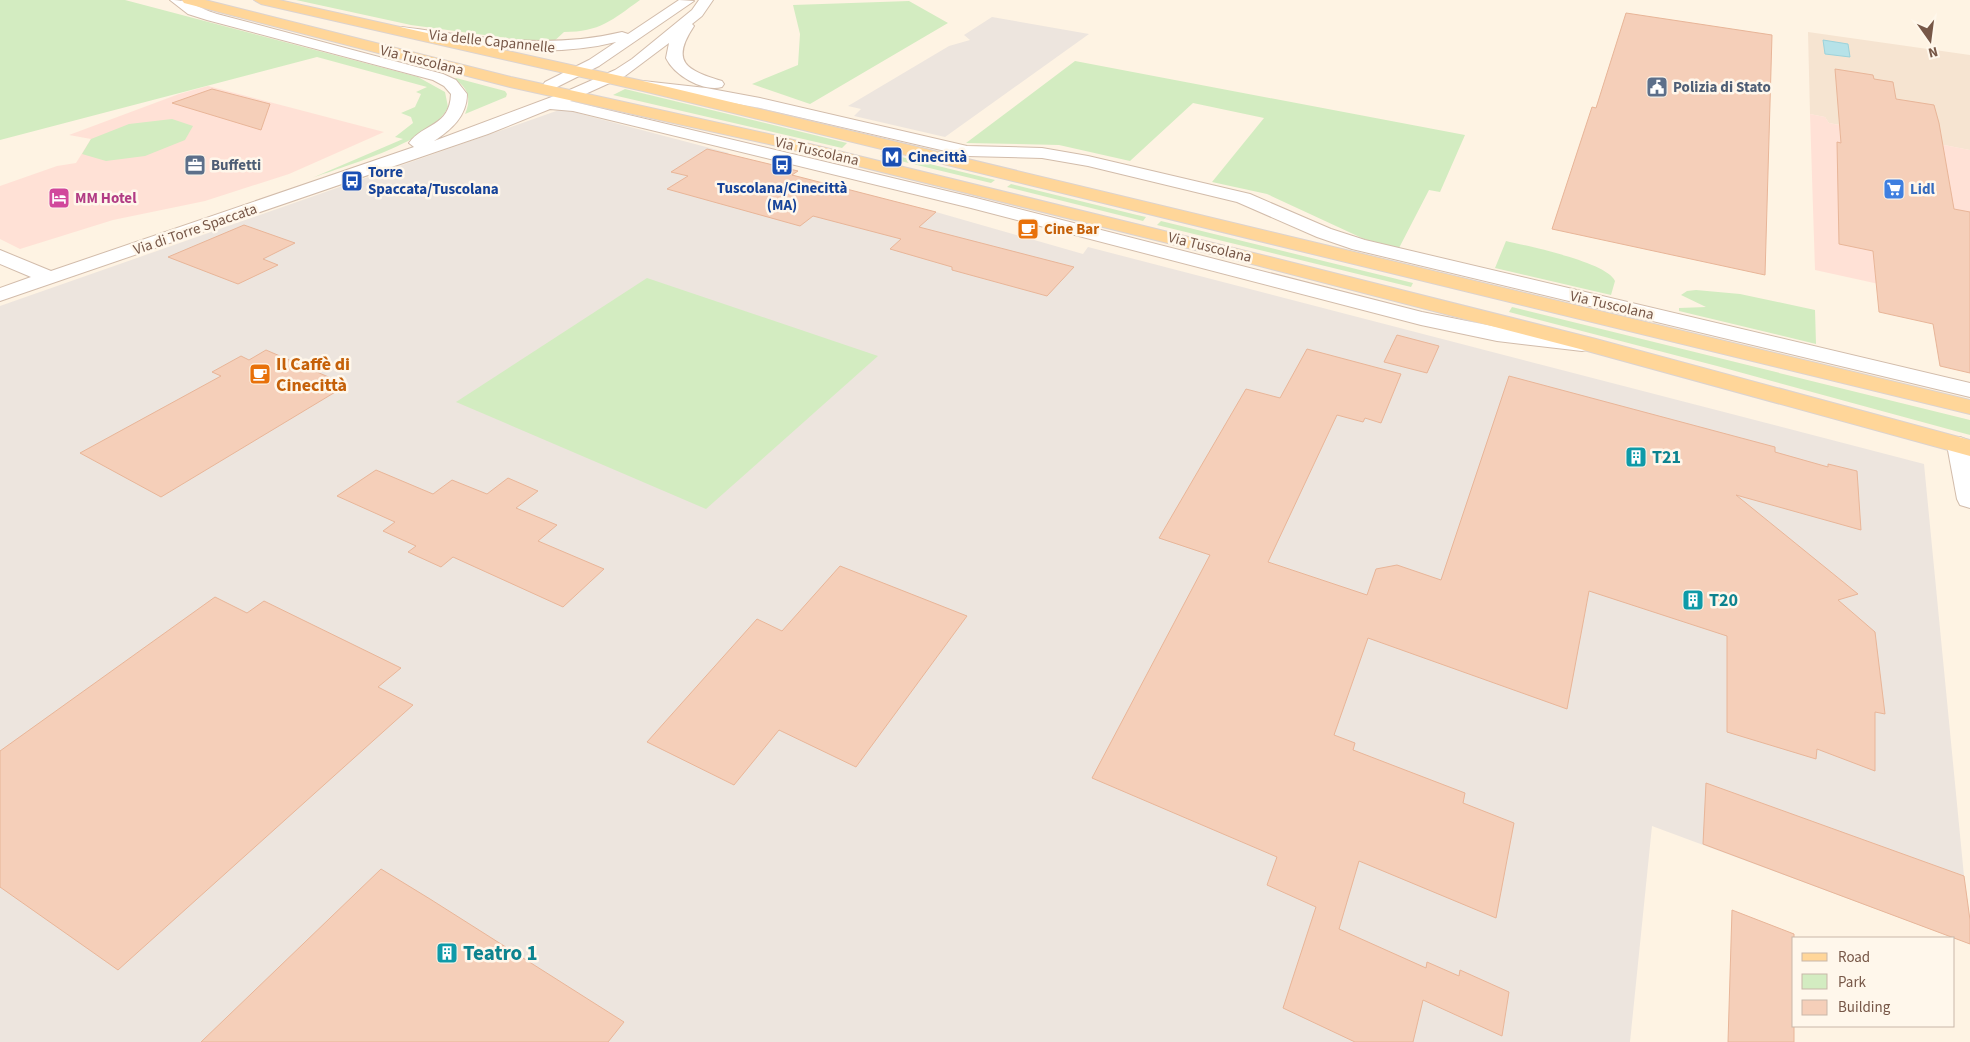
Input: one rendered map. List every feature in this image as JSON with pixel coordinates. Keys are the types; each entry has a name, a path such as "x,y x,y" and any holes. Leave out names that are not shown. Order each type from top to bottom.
{"main road":[{"name":"Via Tuscolana","path":"189,0 546,96"},
{"name":"Via Tuscolana","path":"262,0 643,86 1970,407"},
{"name":"Via Tuscolana","path":"1588,344 1965,447"}],"street":[{"name":"Via Tuscolana","path":"177,0 193,11 212,18 438,78 454,86 459,94 459,104 452,117 435,132 389,160"},
{"name":"Via delle Capannelle","path":"546,96 578,72 688,0"},
{"path":"576,101 637,62 701,7"},
{"path":"701,7 676,43 673,58 677,67 698,79 764,96 798,111"},
{"name":"Via delle Capannelle","path":"394,30 547,48 590,45 647,28"},
{"name":"Via Tuscolana","path":"643,86 706,92 798,111 967,151 1060,156 1225,193 1270,208 1324,233 1359,245 1970,390"},
{"name":"Via Tuscolana","path":"546,96 576,101 1421,318 1497,334 1588,344"},
{"name":"Via di Torre Spaccata","path":"0,295 389,160 482,130 546,96"},
{"path":"0,256 50,278"},
{"path":"1965,447 1970,499"}],"shaded area":[{"path":"992,17 1089,34 945,137 854,116 861,109 848,106 949,46 970,40 964,35"},
{"path":"1808,32 1970,55 1970,150 1829,123 1825,117 1810,114"},
{"path":"208,86 384,132 289,174 205,201 113,220 20,249 0,239 0,186 57,166 76,163 91,139 69,135 179,94"},
{"path":"562,109 729,153 722,158 936,212 1083,254 1088,247 1924,464 1964,876 1970,920 1970,944 1652,826 1630,1042 0,1042 0,306"},
{"path":"1810,114 1825,117 1829,123 1970,150 1970,304 1815,270"}],"green space":[{"path":"0,0 125,0 418,77 445,92 448,107 439,120 425,131 407,141 387,151 312,178 403,139 395,137 413,123 411,117 401,113 415,107 421,94 416,92 427,87 317,57 0,140"},
{"path":"296,0 640,0 605,24 587,30 564,32 551,44 411,25"},
{"path":"909,1 948,23 810,104 752,84 798,65 800,34 793,5"},
{"path":"1075,61 1465,135 1440,192 1429,190 1399,248 1364,239 1267,194 1212,182 1264,118 1193,103 1130,161 1059,145 966,143"},
{"path":"456,78 505,91 506,97 465,114 468,103 467,94 462,85 453,79"},
{"path":"625,89 847,143 842,148 613,95"},
{"path":"172,119 193,126 185,140 145,156 106,161 82,154 91,139 129,124"},
{"path":"885,153 995,180 991,183 880,156"},
{"path":"1011,184 1146,217 1143,221 1007,187"},
{"path":"1161,221 1413,283 1411,287 1157,225"},
{"path":"1506,241 1548,251 1598,267 1609,274 1615,281 1611,295 1495,268"},
{"path":"647,278 878,356 706,509 456,402"},
{"path":"1696,290 1740,294 1815,310 1816,344 1679,311 1679,308 1706,307 1681,295 1687,291"},
{"path":"1512,307 1970,420 1970,435 1509,312"}],"water":[{"path":"1823,40 1848,44 1850,57 1825,54"}],"building":[{"path":"1626,13 1772,35 1765,275 1552,229 1592,107 1596,108"},
{"path":"1835,69 1873,75 1874,79 1893,82 1896,99 1934,105 1939,123 1954,209 1970,212 1970,373 1940,366 1933,324 1879,312 1873,251 1839,244 1837,142 1841,143"},
{"path":"212,89 270,104 261,130 172,103"},
{"path":"707,149 798,171 792,175 936,212 919,227 1074,267 1047,296 952,270 952,267 890,249 901,239 813,216 800,226 667,189 688,176 671,172"},
{"path":"244,225 295,243 263,259 278,265 238,284 168,257"},
{"path":"1397,335 1439,346 1427,373 1384,362"},
{"path":"1307,349 1401,374 1381,423 1365,418 1363,422 1337,415 1268,562 1367,595 1376,569 1397,565 1441,580 1509,376 1775,447 1775,452 1828,467 1828,464 1857,471 1861,530 1736,495 1858,594 1838,600 1875,632 1885,714 1875,712 1875,771 1817,749 1816,759 1727,732 1727,636 1589,591 1567,709 1368,638 1334,735 1355,743 1353,750 1465,793 1463,803 1514,823 1496,918 1359,861 1339,929 1426,968 1427,962 1459,976 1460,970 1509,992 1502,1036 1423,1000 1413,1042 1355,1042 1283,1008 1316,907 1267,885 1277,857 1092,778 1210,555 1159,538 1246,389 1280,398"},
{"path":"266,350 347,385 161,497 80,453 221,376 212,372 241,356 249,360"},
{"path":"376,470 433,494 452,480 487,494 508,478 538,491 516,508 557,525 538,541 604,569 563,607 453,557 441,567 408,552 416,546 383,531 395,522 337,496"},
{"path":"840,566 967,616 856,767 779,730 734,785 647,742 757,619 782,631"},
{"path":"215,597 247,613 264,601 401,668 378,687 413,705 118,970 0,887 0,751"},
{"path":"1706,783 1964,876 1970,920 1970,944 1955,937 1703,844"},
{"name":"Teatro 1","path":"381,869 624,1022 608,1042 201,1042"},
{"path":"1732,910 1794,934 1794,937 1792,937 1792,1027 1794,1027 1794,1042 1728,1042"}],"place":[{"name":"Polizia di Stato","path":"1657,87"},
{"name":"Cinecittà","path":"892,157"},
{"name":"Buffetti","path":"195,165"},
{"name":"Tuscolana/Cinecittà (MA)","path":"782,165"},
{"name":"Torre Spaccata/Tuscolana","path":"352,181"},
{"name":"Lidl","path":"1894,189"},
{"name":"MM Hotel","path":"59,198"},
{"name":"Cine Bar","path":"1028,229"},
{"name":"Il Caffè di Cinecittà","path":"260,374"},
{"name":"T21","path":"1636,457"},
{"name":"T20","path":"1693,600"},
{"name":"Teatro 1","path":"447,953"}]}
